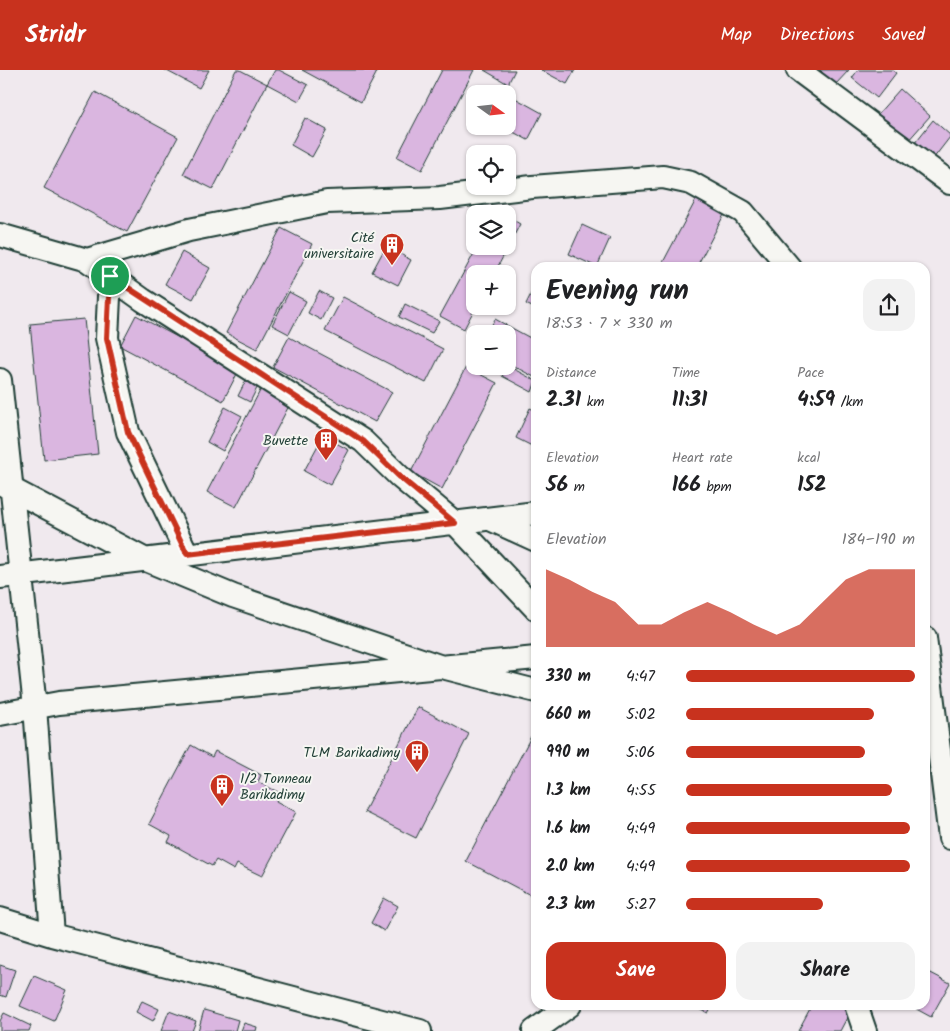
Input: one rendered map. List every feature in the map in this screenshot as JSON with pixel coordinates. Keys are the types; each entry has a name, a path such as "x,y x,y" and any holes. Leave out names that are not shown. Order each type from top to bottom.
{"street":[{"path":"798,70 950,183"},
{"path":"87,260 189,230 327,202 440,198 532,187 663,177 692,183 743,212 785,262"},
{"path":"0,235 87,260 363,441 400,477 455,523 531,604"},
{"path":"110,276 107,338 128,432 187,554"},
{"path":"0,380 10,576 35,707 52,935"},
{"path":"6,486 144,559 233,596 442,667 531,691"},
{"path":"10,576 531,514"},
{"path":"490,519 531,538"},
{"path":"0,714 35,707 531,658"},
{"path":"930,736 950,838"},
{"path":"0,919 52,935 420,1031"},
{"path":"534,1031 563,1010"},
{"path":"858,1010 865,1031"}],"building":[{"path":"165,70 209,70 199,88"},
{"path":"236,70 240,70 267,84 213,189 183,174"},
{"path":"275,70 279,70 308,85 299,101 267,84"},
{"path":"302,70 373,70 377,72 361,102"},
{"path":"442,70 474,70 422,170 397,157"},
{"path":"484,70 515,70 508,84"},
{"path":"541,70 575,70 567,84"},
{"path":"820,70 849,70 835,85"},
{"path":"858,70 892,70 896,73 877,98 852,78"},
{"path":"900,89 930,116 907,142 877,115"},
{"path":"95,92 178,137 127,232 44,188"},
{"path":"516,99 542,113 528,140 516,134"},
{"path":"305,118 327,130 312,157 291,145"},
{"path":"933,120 950,137 933,159 914,144"},
{"path":"698,196 726,211 699,262 663,262"},
{"path":"516,222 520,224 516,232"},
{"path":"582,225 610,238 599,262 586,262 569,254"},
{"path":"281,228 312,244 257,349 226,333"},
{"name":"Cité universitaire","path":"386,246 411,260 398,285 372,272"},
{"path":"182,252 210,268 193,299 165,284"},
{"path":"473,255 504,255 499,265 468,265"},
{"path":"466,268 466,315 471,315 464,329 440,316"},
{"path":"319,291 332,298 321,320 308,313"},
{"path":"289,292 306,301 289,334 272,325"},
{"path":"531,294 531,306 526,304"},
{"path":"343,297 443,349 426,383 325,331"},
{"path":"405,304 439,321 432,333 399,317"},
{"path":"136,315 239,370 223,401 120,346"},
{"path":"84,319 98,454 44,460 30,324"},
{"path":"495,319 506,325 492,325"},
{"path":"516,330 531,338 531,375 516,367"},
{"path":"289,337 392,392 375,422 273,367"},
{"path":"466,367 466,375 482,375 497,383 442,489 411,472"},
{"path":"516,370 531,378 531,391 502,376 516,375"},
{"path":"248,376 260,382 250,402 238,396"},
{"path":"262,387 291,402 236,507 207,492"},
{"path":"225,407 242,416 223,451 207,442"},
{"path":"530,408 531,446 516,438"},
{"name":"Buvette","path":"323,436 349,450 330,485 304,471"},
{"name":"TLM Barikadimy","path":"418,707 469,734 416,838 364,812"},
{"path":"531,737 531,895 466,861"},
{"name":"1/2 Tonneau Barikadimy","path":"191,745 212,757 215,751 261,775 258,782 280,793 276,801 296,812 262,876 237,864 234,870 216,860 212,866 168,842 171,836 149,824"},
{"path":"384,898 398,906 384,931 371,923"},
{"path":"0,965 15,970 6,997 0,995"},
{"path":"930,973 950,983 931,1017 918,1010 930,1010"},
{"path":"34,976 67,990 54,1021 20,1006"},
{"path":"142,1001 159,1009 153,1021 136,1012"},
{"path":"204,1010 238,1020 235,1031 198,1031"},
{"path":"809,1010 846,1010 850,1012 840,1031 798,1031"},
{"path":"169,1011 196,1021 192,1031 161,1031"},
{"path":"4,1013 31,1026 29,1031 0,1031 0,1021"},
{"path":"244,1023 257,1027 256,1031 241,1031"}],"place":[{"name":"Cité universitaire","path":"392,266"},
{"name":"Buvette","path":"326,461"},
{"name":"TLM Barikadimy","path":"417,773"},
{"name":"1/2 Tonneau Barikadimy","path":"222,807"}],"route":[{"path":"110,276 143,300 363,441 400,477 455,523 187,554 128,432 107,338 110,276"}]}
